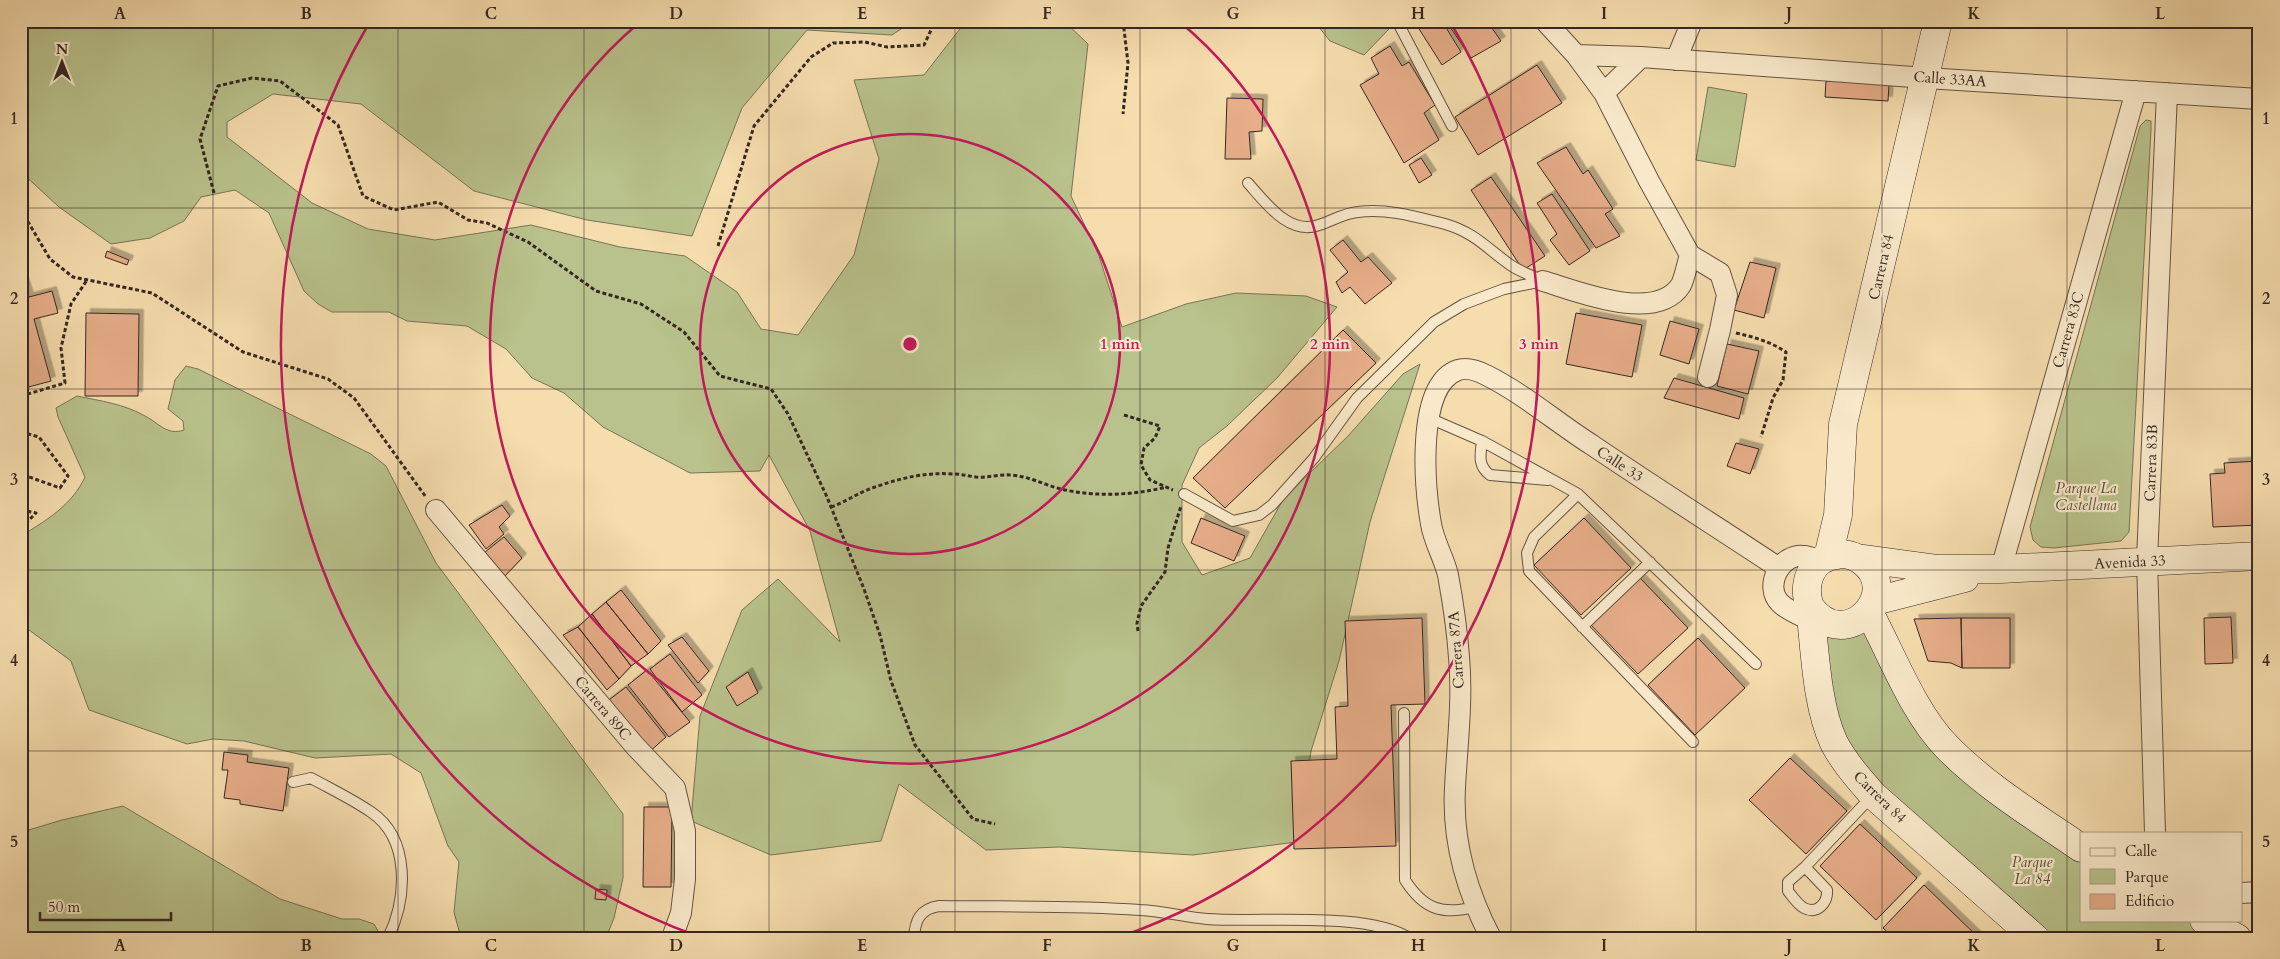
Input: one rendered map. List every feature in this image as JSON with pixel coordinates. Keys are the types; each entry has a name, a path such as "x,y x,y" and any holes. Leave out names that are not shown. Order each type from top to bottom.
{"street":[{"path":"1545,21 1576,55 1604,93 1649,182 1690,255 1720,273 1726,295 1720,330 1708,377"},
{"path":"1676,60 1692,21"},
{"name":"Carrera 84","path":"1838,558 1838,515 1843,424 1938,21"},
{"name":"Calle 33AA","path":"1576,55 1641,57 1926,78 2259,99"},
{"path":"1604,93 1641,57"},
{"name":"Carrera 83C","path":"2000,569 2136,91"},
{"name":"Carrera 83B","path":"2155,832 2147,560 2167,93"},
{"path":"1543,281 1618,302 1643,304 1662,300 1680,285 1690,255"},
{"name":"Calle 33","path":"1459,370 1474,369 1523,396 1589,444 1779,568"},
{"name":"Carrera 87A","path":"1459,370 1444,380 1436,393 1428,418 1426,490 1431,527 1447,572 1460,660 1460,741 1454,790 1458,844 1464,874 1475,907 1492,938"},
{"name":"Carrera 89C","path":"436,510 635,746 674,788 685,831 685,879 681,913 672,938"},
{"path":"1872,606 1854,622 1838,625 1780,604 1776,597 1774,582 1779,568 1796,556 1838,558 1866,564 1875,581 1872,606 1913,697 1946,747 1998,791 2080,847"},
{"name":"Avenida 33","path":"1838,558 1938,569 2000,569 2147,560 2259,556"},
{"path":"1811,614 1806,592 1808,577 1838,558"},
{"name":"Avenida 33","path":"1872,606 2000,569"},
{"name":"Carrera 84","path":"1811,614 1827,725 1835,744 1851,770 1873,795 2035,938"},
{"path":"2242,894 2259,892"},
{"path":"2208,922 2237,938"}],"lane":[{"path":"1397,21 1452,126"},
{"path":"1248,183 1285,221 1302,227 1316,226 1358,212 1380,211 1404,214 1467,232 1491,248 1514,267 1543,281"},
{"path":"1184,494 1233,521 1259,515 1272,504 1314,458 1357,398 1434,322 1464,304 1504,289 1543,281"},
{"path":"1428,418 1482,441 1578,494 1756,664"},
{"path":"1482,441 1480,458 1483,470 1490,475 1508,478 1552,480"},
{"path":"1578,494 1534,537 1527,553 1529,571 1693,742"},
{"path":"1582,627 1650,562"},
{"path":"1404,713 1405,880 1421,900 1436,908 1454,912 1475,907"},
{"path":"294,782 311,778 372,812 389,830 400,852 402,892 394,924 388,938"},
{"path":"1805,867 1873,795"},
{"path":"914,938 916,921 930,907 1088,906 1143,910 1207,919 1336,922 1382,926 1409,938"}],"path":[{"path":"718,246 754,126 811,57 833,43 865,42 887,47 924,45 932,28 930,21"},
{"path":"1123,21 1128,64 1123,114"},
{"path":"214,193 200,138 218,86 252,78 280,81 338,125 352,160 363,196 394,210 438,202 468,220 487,223 528,242 596,291 641,304 684,332 720,376 771,389 788,414 831,508 864,589 880,635 891,682 915,745 973,819 995,824"},
{"path":"21,210 50,259 73,277 152,293 243,352 328,379 354,398 436,510"},
{"path":"21,396 65,383 61,348 71,304 86,280"},
{"path":"1720,330 1753,336 1786,352 1783,380 1773,398 1761,437"},
{"path":"1124,415 1160,426 1155,438 1144,448 1141,465 1150,480 1184,494 1168,548 1165,572 1141,606 1137,623 1138,631"},
{"path":"21,432 39,437 68,476 60,488 21,474"},
{"path":"831,508 843,503 855,494 921,474 955,474 977,477 1010,475 1039,480 1062,490 1112,495 1167,487"},
{"path":"21,510 36,513 21,528"}],"green space":[{"path":"21,21 913,21 892,35 807,30 742,108 692,236 587,220 474,191 361,104 273,94 227,122 227,137 312,203 368,229 435,240 531,225 620,247 685,256 737,292 761,329 798,335 854,255 879,159 854,80 924,75 966,21 1064,21 1088,44 1071,196 1099,256 1122,327 1186,304 1236,293 1306,296 1337,307 1277,378 1227,426 1199,448 1182,485 1182,542 1202,575 1250,558 1284,498 1348,436 1403,374 1420,364 1370,522 1339,661 1311,751 1297,842 1193,855 1059,847 986,850 899,784 881,841 771,855 691,821 700,716 742,610 778,579 840,642 810,531 769,455 760,471 690,473 603,427 564,393 532,378 506,349 467,326 407,321 389,312 332,312 318,304 304,291 269,213 235,190 201,197 184,221 150,238 111,244 59,207 21,172"},
{"path":"1314,21 1384,21 1389,29 1364,55 1330,41"},
{"path":"1708,87 1747,94 1735,167 1696,160"},
{"name":"Parque La Castellana","path":"2146,120 2151,121 2151,130 2129,532 2121,541 2054,548 2041,547 2033,540 2030,527 2140,126"},
{"path":"186,366 198,369 371,454 386,466 436,563 623,814 623,878 614,918 606,938 461,938 454,912 459,862 448,846 421,773 391,754 315,758 244,741 213,739 187,744 89,710 71,661 21,624 21,536 49,518 66,504 80,487 85,477 58,417 56,408 77,396 112,403 129,409 168,430 184,430 183,421 168,409 175,380"},
{"name":"Parque La 84","path":"1869,612 1921,711 2080,847 2080,922 2208,922 2237,938 2035,938 1839,750 1821,619"},
{"path":"123,806 280,899 342,919 359,919 374,924 382,938 179,938 172,936 170,938 21,938 22,832 62,820"}],"building":[{"path":"1414,21 1442,21 1461,52 1442,65"},
{"path":"1446,21 1487,21 1501,41 1471,58"},
{"path":"1390,46 1402,66 1409,62 1435,105 1424,113 1439,140 1404,163 1360,85 1379,74 1371,58"},
{"path":"1537,65 1562,103 1478,155 1455,117"},
{"path":"1826,81 1889,84 1888,101 1825,97"},
{"path":"1227,98 1263,99 1262,131 1249,132 1251,159 1225,159"},
{"path":"1566,147 1583,174 1588,170 1613,209 1605,214 1620,236 1596,248 1537,163"},
{"path":"1421,158 1432,175 1419,183 1409,165"},
{"path":"1491,177 1545,256 1523,270 1471,190"},
{"path":"1552,194 1590,251 1569,265 1550,240 1557,234 1537,203"},
{"path":"1343,240 1361,262 1368,257 1392,283 1365,304 1350,287 1342,293 1336,282 1348,272 1330,250"},
{"path":"107,251 129,260 127,265 105,257"},
{"path":"1750,262 1776,268 1764,318 1734,310"},
{"path":"21,273 29,297 52,291 58,313 34,319 51,381 21,389"},
{"path":"86,313 139,314 138,396 85,396"},
{"path":"1576,313 1642,325 1632,377 1566,364"},
{"path":"1670,321 1699,329 1689,364 1660,355"},
{"path":"1343,330 1376,363 1225,508 1193,478"},
{"path":"1727,344 1759,351 1748,394 1717,386"},
{"path":"1674,378 1744,398 1739,419 1664,398"},
{"path":"1736,443 1759,449 1750,474 1727,466"},
{"path":"2259,461 2259,525 2213,527 2210,474 2225,473 2224,463"},
{"path":"502,505 510,516 499,527 504,534 486,549 469,525"},
{"path":"1201,518 1245,536 1234,561 1191,543"},
{"path":"1584,518 1631,568 1581,615 1534,565"},
{"path":"504,537 522,558 505,576 485,552"},
{"path":"1640,578 1688,628 1638,674 1590,624"},
{"path":"621,590 661,641 648,654 606,602"},
{"path":"606,602 648,654 631,666 592,614"},
{"path":"592,614 631,666 619,679 578,627"},
{"path":"2231,617 2233,663 2205,664 2204,618"},
{"path":"1422,618 1425,704 1391,705 1396,846 1294,849 1291,761 1337,759 1335,707 1348,706 1345,621"},
{"path":"1961,618 1962,668 1951,663 1928,661 1914,619"},
{"path":"1961,618 2010,618 2010,668 1962,668"},
{"path":"578,627 619,679 607,690 563,635"},
{"path":"682,637 709,671 698,683 668,645"},
{"path":"1698,638 1745,688 1695,735 1648,685"},
{"path":"670,654 702,695 682,712 650,669"},
{"path":"647,670 690,722 669,737 628,685"},
{"path":"748,672 758,693 737,706 726,687"},
{"path":"626,687 666,737 648,753 605,703"},
{"path":"224,752 248,755 247,762 289,768 283,811 240,804 240,800 224,798 228,770 222,770"},
{"path":"1790,758 1847,811 1806,854 1749,800"},
{"path":"644,807 672,807 671,887 643,887"},
{"path":"1860,824 1917,878 1876,920 1820,866"},
{"path":"1924,885 1979,938 1894,938 1883,928"},
{"path":"596,889 607,890 606,900 595,899"}]}
